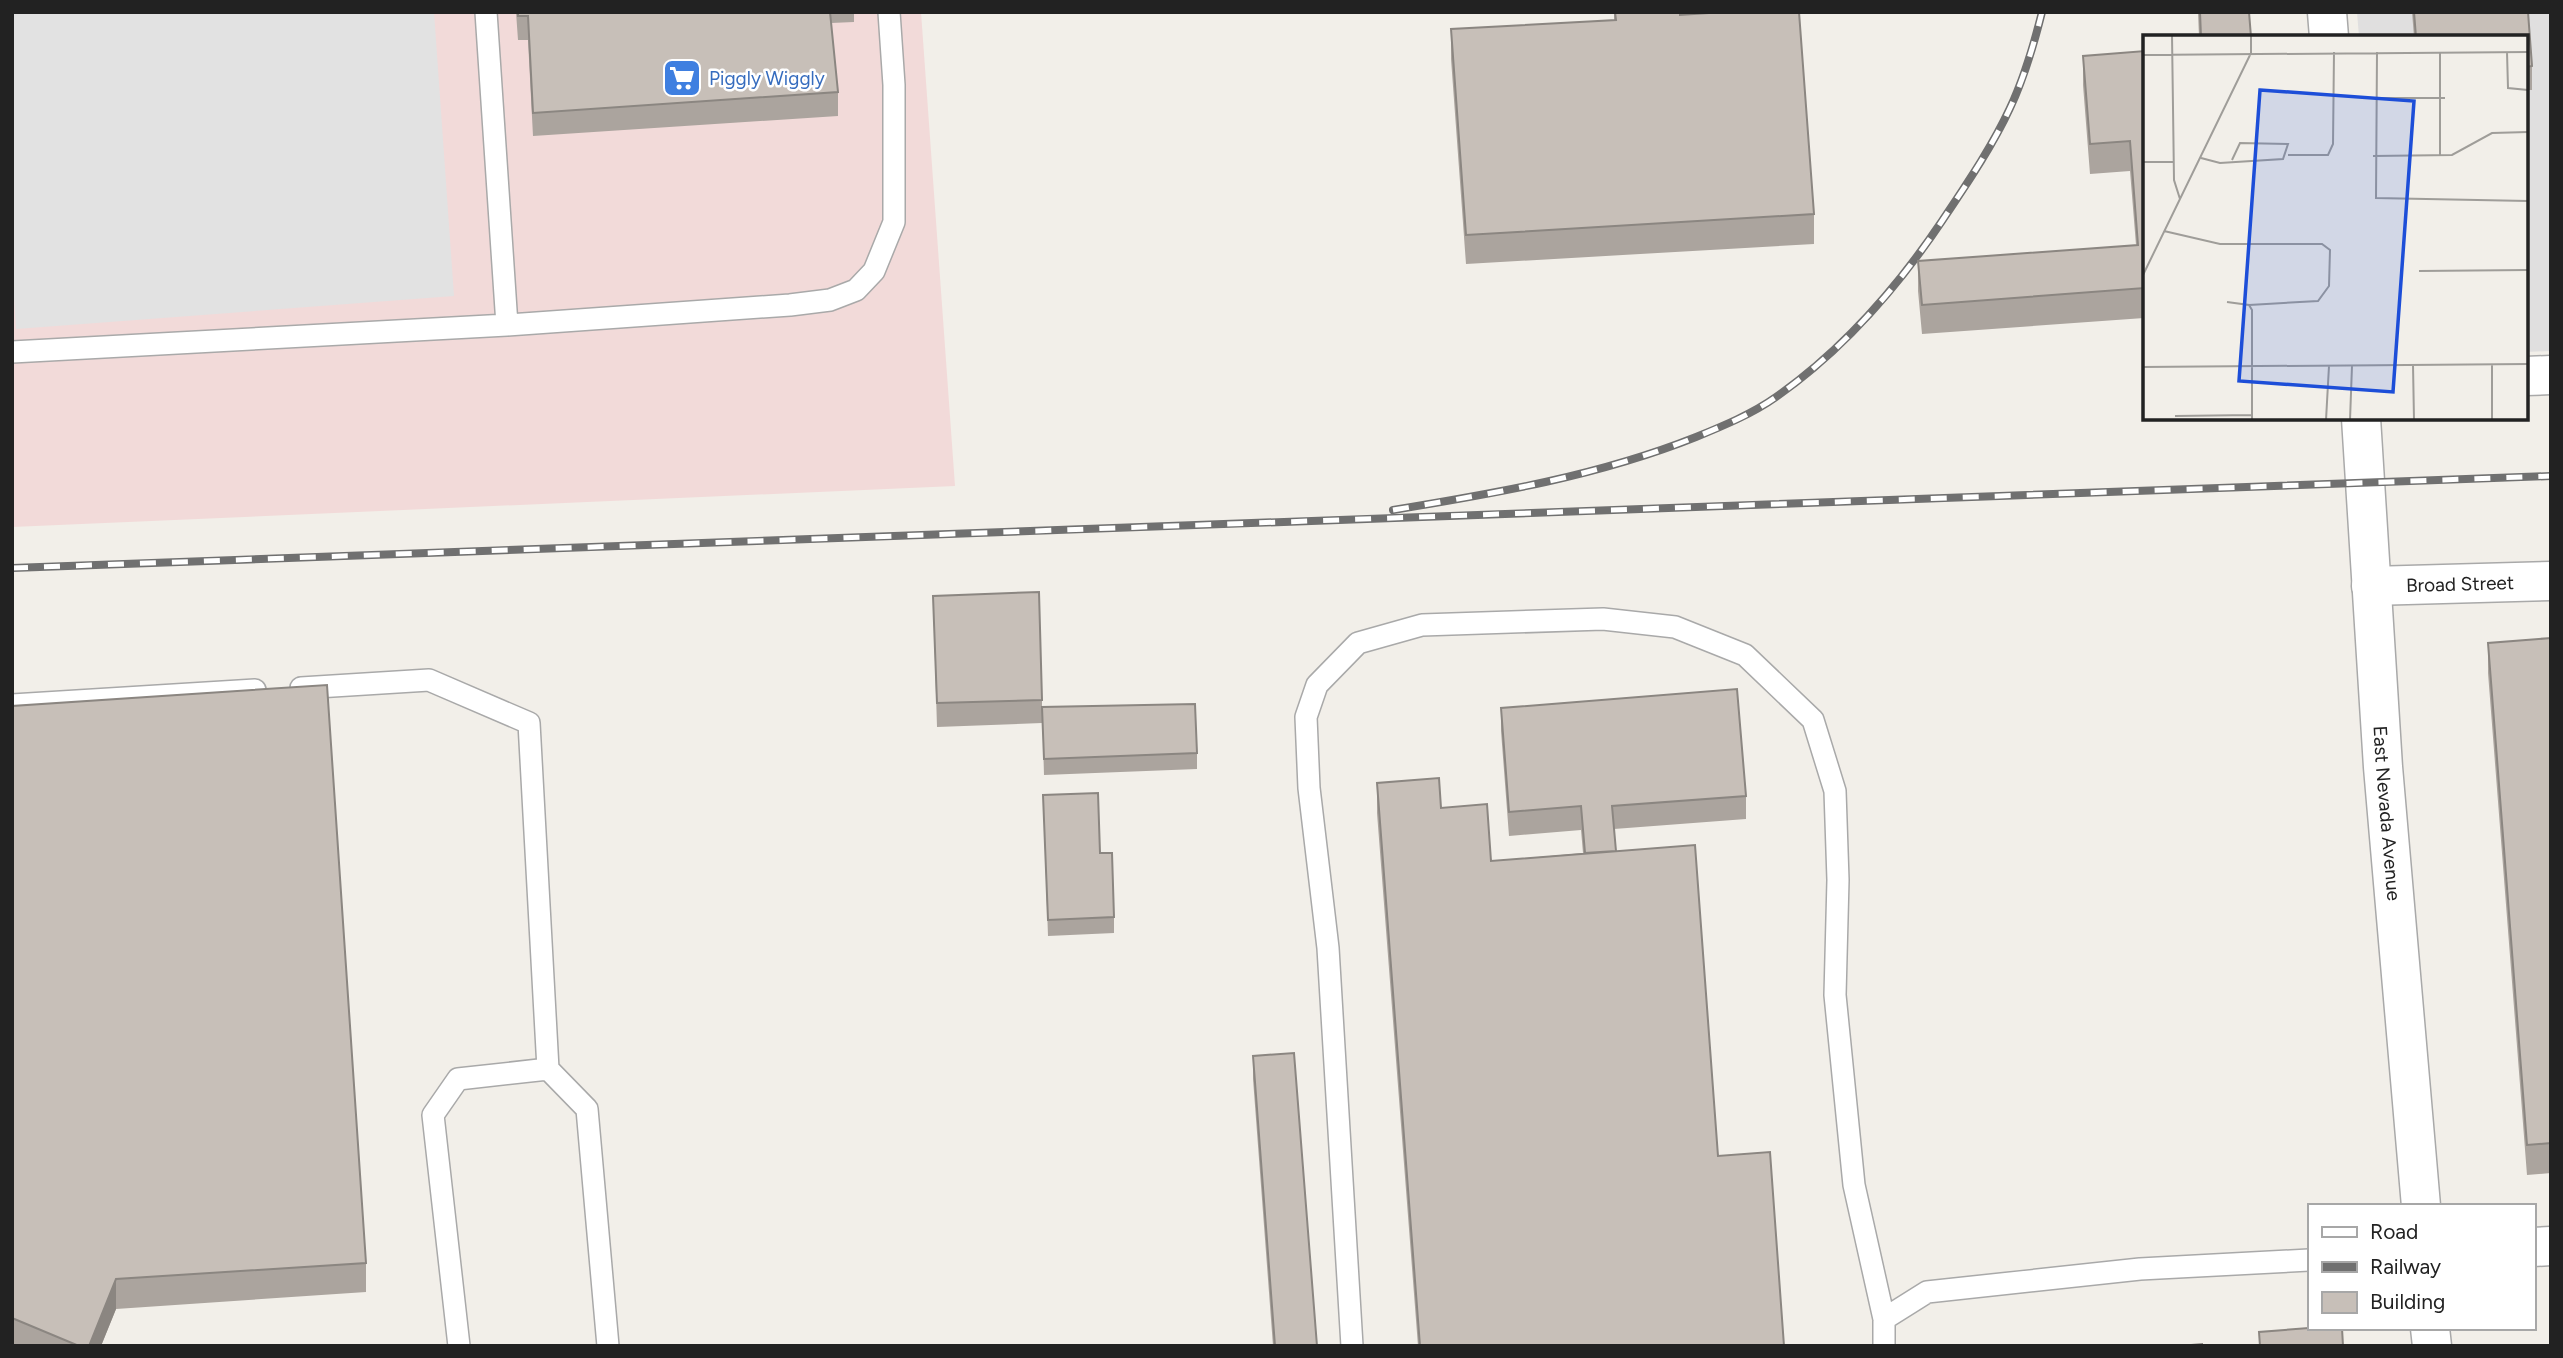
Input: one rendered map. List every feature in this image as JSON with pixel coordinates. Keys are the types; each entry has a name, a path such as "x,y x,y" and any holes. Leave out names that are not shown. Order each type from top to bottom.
{"street":[{"path":"2327,12 2329,35"},
{"path":"2528,376 2551,375"},
{"name":"East Nevada Avenue","path":"2361,420 2383,767 2421,1204"},
{"name":"Broad Street","path":"2371,586 2551,581"}],"lane":[{"path":"486,12 507,325"},
{"path":"12,352 507,325 790,305 830,300 856,290 874,271 894,222 894,85 889,12"},
{"path":"1352,1346 1328,948 1309,788 1306,717 1317,685 1358,643 1422,625 1604,619 1675,627 1745,655 1813,720 1835,791 1838,880 1835,996 1854,1185 1884,1319 1884,1346"},
{"path":"12,705 429,680 529,723 548,1069 587,1109 608,1346"},
{"path":"459,1346 433,1115 458,1079 548,1069"},
{"path":"1884,1319 1927,1292 2140,1269 2308,1260"}],"shaded area":[{"path":"12,12 921,12 955,486 12,527"},
{"path":"12,12 434,12 454,296 16,329 12,268"},
{"path":"2357,12 2551,12 2551,351 2528,352 2528,35 2359,35"}],"building":[{"name":"Piggly Wiggly","path":"518,12 830,12 838,92 533,113 528,16 518,16"},
{"path":"1615,12 1680,12 1680,15 1799,12 1814,214 1466,235 1451,29 1616,20"},
{"path":"2200,12 2249,12 2251,35 2201,35"},
{"path":"2414,12 2528,12 2532,66 2528,67 2528,35 2416,35"},
{"path":"2143,51 2143,288 1922,305 1918,261 2138,245 2130,141 2090,144 2083,56"},
{"path":"1039,592 1042,700 937,703 933,596"},
{"path":"2551,638 2551,1143 2527,1145 2488,643"},
{"path":"327,685 366,1263 116,1279 89,1346 79,1346 12,1318 12,706"},
{"path":"1737,689 1746,796 1612,806 1616,851 1585,853 1581,806 1509,812 1501,708"},
{"path":"1195,704 1197,753 1044,759 1042,707"},
{"path":"1439,778 1441,808 1487,804 1491,861 1695,845 1718,1156 1770,1152 1784,1346 1420,1346 1377,783"},
{"path":"1098,793 1100,853 1112,853 1114,917 1048,920 1043,795"},
{"path":"1294,1053 1317,1346 1275,1346 1253,1056"},
{"path":"2308,1328 2342,1330 2343,1346 2260,1346 2259,1332"}],"railway":[{"path":"1393,510 1546,482 1659,451 1747,414 1801,379 1846,338 1887,294 1925,246 1960,194 2010,108 2020,85 2042,12"},
{"path":"12,568 2551,476"}],"place":[{"name":"Piggly Wiggly","path":"682,78"}]}
